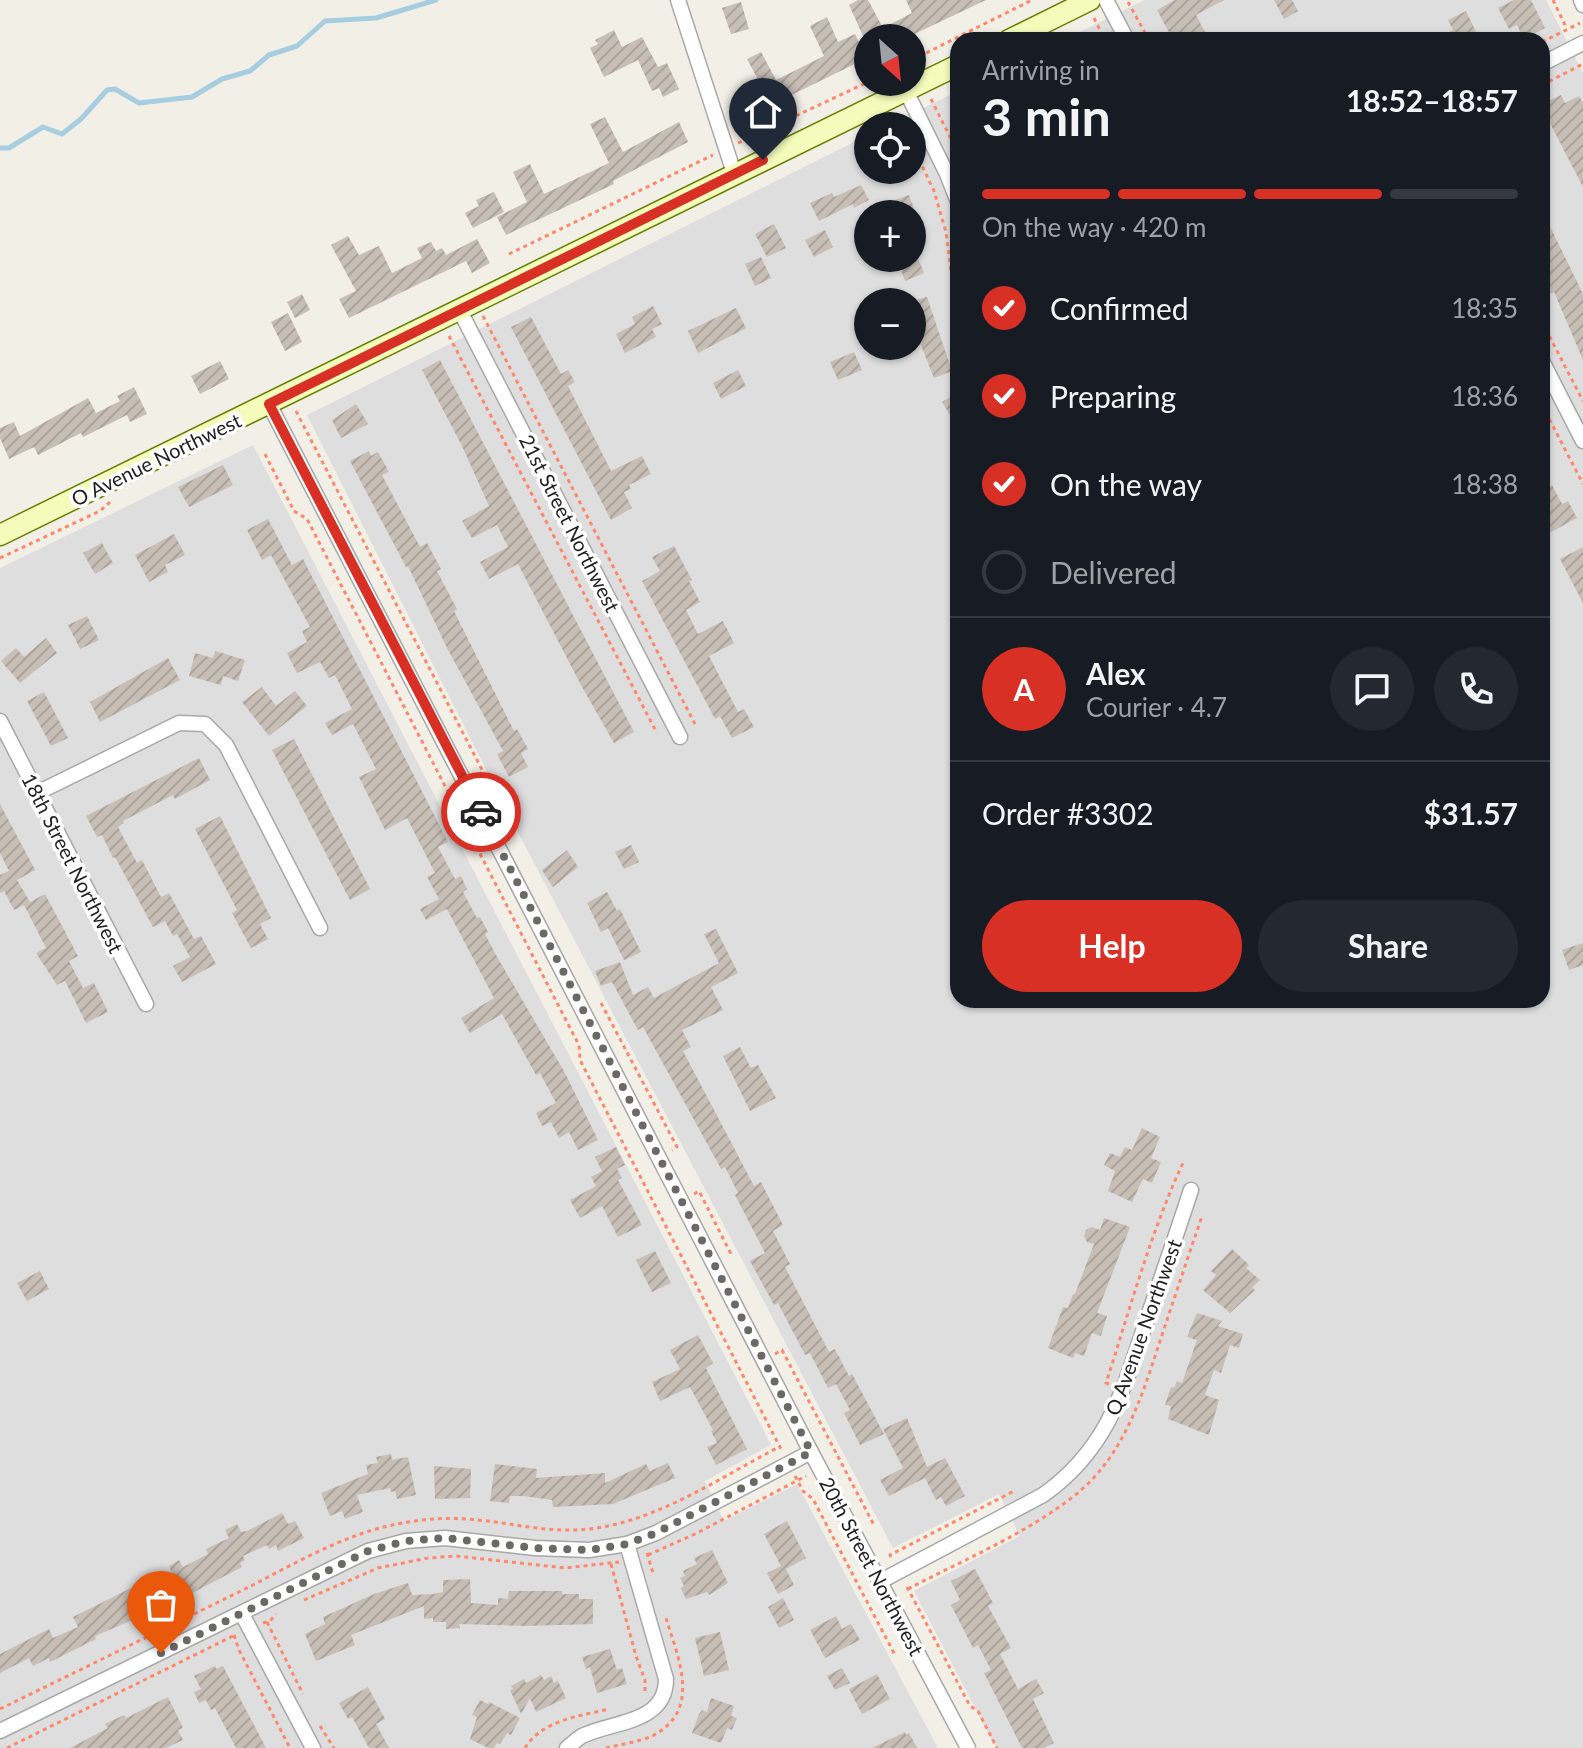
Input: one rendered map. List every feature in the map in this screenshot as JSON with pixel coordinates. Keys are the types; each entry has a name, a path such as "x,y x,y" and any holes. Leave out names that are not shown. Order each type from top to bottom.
{"street":[{"path":"678,0 734,173"},
{"path":"1106,0 1123,32"},
{"path":"1030,32 1092,9"},
{"path":"1550,59 1577,40"},
{"name":"O Avenue Northwest","path":"926,81 950,69"},
{"name":"O Avenue Northwest","path":"0,535 896,96"},
{"path":"908,96 950,182"},
{"name":"21st Street Northwest","path":"459,309 680,737"},
{"path":"1550,377 1583,441"},
{"name":"20th Street Northwest","path":"269,404 811,1452 968,1748"},
{"name":"18th Street Northwest","path":"0,721 146,1004"},
{"path":"37,793 179,723 205,724 226,745 320,928"},
{"name":"Q Avenue Northwest","path":"881,1581 1043,1495 1060,1483 1092,1449 1108,1426 1124,1389 1191,1190"},
{"path":"0,1731 368,1551 406,1541 445,1538 535,1548 589,1550 627,1544 656,1533 811,1452"},
{"path":"567,1748 580,1736 642,1717 661,1700 666,1690 666,1679 627,1544"},
{"path":"242,1614 313,1748"}],"path":[{"path":"968,32 1032,0"},
{"path":"1553,0 1577,40"},
{"path":"1121,6 1130,1 1145,32"},
{"path":"1092,9 1102,32"},
{"path":"1550,38 1580,23"},
{"path":"926,53 950,41"},
{"path":"1550,81 1583,64"},
{"path":"735,144 854,89"},
{"path":"929,94 950,137"},
{"path":"509,254 716,153"},
{"path":"926,174 946,232 950,263"},
{"path":"482,312 695,724"},
{"path":"449,336 657,733"},
{"path":"1550,337 1583,401"},
{"path":"292,404 491,787"},
{"path":"1550,420 1583,484"},
{"path":"265,454 294,511 307,519 315,533 579,1045 580,1060 784,1454"},
{"path":"601,1003 677,1147"},
{"path":"1124,1389 1106,1383 1171,1188 1183,1163"},
{"path":"699,1191 731,1254"},
{"path":"782,1350 875,1527"},
{"path":"793,1472 803,1491 813,1499 895,1655"},
{"path":"642,1558 809,1474"},
{"path":"891,1557 1016,1490"},
{"path":"302,1601 378,1568 428,1558 456,1556 565,1568 619,1562"},
{"path":"609,1557 645,1680 645,1694 639,1700"},
{"path":"907,1587 970,1706 978,1711 997,1748"},
{"path":"261,1624 277,1613"},
{"path":"264,1615 306,1701"},
{"path":"7,1748 234,1635 290,1748"},
{"path":"525,1748 535,1734 558,1722 617,1708"},
{"path":"314,1717 334,1748"}],"shaded area":[{"path":"1145,0 1546,0 1583,73 1583,1748 996,1748 914,1591 1020,1536 999,1494 893,1548 510,817 307,415 854,142 854,184 926,184 926,112 915,112 950,95 950,1008 1550,1008 1550,32 1079,32"},
{"path":"253,445 771,1445 705,1481 724,1521 797,1484 938,1748 0,1748 0,568"}],"building":[{"path":"858,0 868,0 881,24 858,24 849,5"},
{"path":"906,0 986,0 926,28 926,24 891,24 912,13"},
{"path":"1175,0 1224,0 1196,15 1205,32 1169,32 1157,10"},
{"path":"1274,0 1292,0 1298,11 1284,19"},
{"path":"1514,0 1531,0 1545,28 1537,32 1520,32 1517,25 1509,29 1498,8"},
{"path":"741,2 749,29 731,34 722,8"},
{"path":"1466,11 1476,32 1449,32 1453,30 1448,20"},
{"path":"827,17 838,42 854,34 854,64 761,110 752,92 762,87 747,59 761,52 776,80 824,56 810,26"},
{"path":"614,30 622,47 642,37 658,67 667,63 679,89 663,97 659,88 652,91 638,60 604,77 590,48 598,44 595,40"},
{"path":"1561,95 1565,103 1579,96 1583,103 1583,187 1550,123 1550,100"},
{"path":"605,117 623,152 679,122 688,142 613,181 614,184 506,235 497,217 527,202 513,172 530,164 544,194 609,163 590,124"},
{"path":"861,185 869,200 854,200 854,208 853,204 819,221 810,203 832,193 834,197"},
{"path":"494,192 504,212 473,228 465,213 479,206 476,200"},
{"path":"774,224 786,248 767,257 755,234"},
{"path":"1550,226 1583,294 1583,360 1554,292 1550,294"},
{"path":"825,230 833,247 814,257 805,240"},
{"path":"348,236 359,255 379,246 392,273 422,258 417,248 431,242 436,251 442,248 446,255 477,239 490,263 472,273 466,261 349,318 339,299 356,291 331,245"},
{"path":"761,257 771,278 755,286 745,264"},
{"path":"902,272 924,272 924,273 905,281"},
{"path":"302,294 310,310 295,318 287,302"},
{"path":"927,297 950,365 950,372 934,378 926,358"},
{"path":"653,306 662,324 652,329 656,337 625,353 616,334 635,324 632,317"},
{"path":"736,308 746,328 698,353 688,331"},
{"path":"288,313 302,342 285,351 271,322"},
{"path":"531,317 561,374 568,370 575,382 568,386 611,471 642,456 651,474 629,485 631,489 624,492 632,508 611,520 511,327"},
{"path":"854,352 854,360 858,360 862,370 838,380 830,362"},
{"path":"440,360 634,732 614,743 518,564 489,579 480,562 508,547 497,525 472,538 462,521 489,506 422,370"},
{"path":"220,361 229,379 200,394 191,376"},
{"path":"738,370 746,386 721,399 713,383"},
{"path":"134,387 147,414 130,422 127,415 83,437 81,433 38,455 34,447 9,459 0,438 0,428 14,422 20,436 88,398 96,413 120,401 117,396"},
{"path":"950,397 950,415 942,402"},
{"path":"356,404 368,424 341,438 332,420"},
{"path":"369,451 371,456 378,452 389,472 382,475 420,547 427,543 441,569 437,571 457,609 454,611 514,731 517,729 528,749 521,753 528,767 509,777 497,754 503,751 350,461"},
{"path":"223,465 233,485 189,507 178,487"},
{"path":"1550,486 1562,504 1568,501 1577,518 1550,533"},
{"path":"268,519 292,565 303,559 448,842 438,847 455,879 461,876 467,889 463,892 477,918 480,917 496,955 565,1073 598,1140 578,1150 569,1132 559,1138 551,1122 542,1126 536,1113 556,1103 540,1073 536,1075 502,1014 470,1033 461,1018 494,998 447,909 426,920 420,909 439,899 427,877 435,873 407,818 385,830 359,777 376,769 353,724 332,735 325,723 352,709 335,675 329,678 320,662 297,673 287,653 307,642 302,631 310,627 271,555 262,560 247,530"},
{"path":"174,534 185,555 165,565 168,572 149,582 135,555"},
{"path":"102,543 113,563 95,574 83,553"},
{"path":"674,546 700,602 686,610 698,634 723,621 734,643 709,656 738,712 744,709 754,727 732,738 720,716 715,719 642,581 660,571 652,557"},
{"path":"1583,547 1583,603 1560,559"},
{"path":"87,616 99,640 80,649 68,625"},
{"path":"46,638 57,653 20,683 1,661 16,648 24,657"},
{"path":"215,651 245,660 238,681 223,676 221,685 189,676 195,653 213,658"},
{"path":"168,658 180,680 100,722 90,702"},
{"path":"262,687 276,706 295,691 307,706 269,736 242,702"},
{"path":"44,692 68,738 51,746 27,701"},
{"path":"294,739 370,889 350,900 272,750"},
{"path":"199,758 210,780 175,799 173,795 123,821 118,827 137,863 142,860 161,897 169,893 194,939 201,936 216,964 182,982 173,966 190,957 177,934 173,936 165,921 153,927 102,835 97,837 86,816"},
{"path":"0,804 35,870 17,880 30,902 45,894 78,956 69,961 83,988 94,983 108,1012 86,1023 65,981 57,985 36,953 46,948 24,905 14,910 4,891 0,893 0,875 9,871 0,853"},
{"path":"220,816 271,918 260,924 268,939 251,948 232,913 237,910 195,829"},
{"path":"631,845 639,862 624,869 615,852"},
{"path":"567,850 578,867 553,887 542,870"},
{"path":"607,892 617,911 620,909 641,952 624,960 608,928 601,932 587,903"},
{"path":"716,929 738,973 711,987 723,1010 682,1030 691,1047 683,1051 754,1186 761,1182 783,1225 773,1231 790,1264 785,1267 829,1352 835,1349 849,1376 852,1374 884,1434 860,1445 844,1413 850,1410 836,1384 828,1388 810,1353 805,1355 778,1303 774,1305 750,1261 765,1253 735,1195 738,1193 725,1167 721,1169 643,1027 638,1030 612,982 601,986 595,971 620,962 633,995 648,987 654,998 719,963 704,934"},
{"path":"1583,943 1583,965 1569,970 1562,950"},
{"path":"740,1047 751,1068 758,1065 776,1098 750,1111 723,1056"},
{"path":"1142,1128 1160,1137 1151,1158 1161,1162 1152,1183 1143,1179 1132,1202 1108,1191 1115,1171 1104,1165 1110,1153 1120,1157 1125,1147 1132,1150"},
{"path":"616,1147 625,1165 617,1169 622,1178 618,1180 642,1225 618,1237 602,1206 580,1218 570,1200 596,1186 591,1177 602,1171 595,1157"},
{"path":"1104,1218 1130,1227 1097,1313 1107,1316 1101,1336 1092,1333 1084,1356 1075,1353 1073,1358 1048,1348 1063,1307 1068,1308 1075,1294 1094,1244 1087,1242 1084,1236 1086,1230 1092,1227 1100,1230"},
{"path":"1232,1249 1260,1280 1252,1288 1255,1290 1230,1313 1203,1290 1216,1275 1211,1271"},
{"path":"655,1251 671,1283 652,1292 636,1260"},
{"path":"40,1271 49,1289 27,1301 17,1283"},
{"path":"1197,1313 1222,1321 1218,1326 1243,1334 1239,1348 1230,1345 1221,1373 1214,1370 1205,1395 1219,1400 1209,1435 1168,1419 1171,1406 1165,1405 1171,1387 1174,1388 1177,1381 1182,1383 1197,1340 1187,1337"},
{"path":"698,1335 713,1363 706,1368 747,1449 716,1465 707,1447 717,1443 713,1430 690,1387 660,1401 652,1382 680,1369 670,1350"},
{"path":"907,1418 927,1467 945,1458 965,1496 946,1506 941,1497 936,1500 925,1478 889,1496 880,1480 903,1468 883,1429"},
{"path":"391,1454 392,1460 408,1457 416,1495 397,1499 395,1491 391,1492 390,1488 357,1495 363,1512 345,1519 342,1511 330,1516 321,1493 368,1474 366,1465 378,1463 376,1457"},
{"path":"668,1463 675,1478 613,1504 553,1507 552,1500 523,1496 510,1496 509,1503 490,1501 495,1464 537,1469 536,1478 605,1473 605,1483 646,1464 650,1471"},
{"path":"434,1466 471,1469 470,1498 435,1499"},
{"path":"282,1513 288,1524 295,1521 304,1538 278,1551 276,1545 269,1549 267,1545 243,1556 242,1567 177,1601 95,1636 96,1639 50,1662 49,1658 33,1666 29,1658 0,1673 0,1654 49,1629 53,1638 78,1627 73,1617 133,1587 134,1590 140,1587 142,1591 166,1579 172,1573 169,1566 179,1560 183,1567 208,1554 206,1549 229,1538 225,1530 237,1524 241,1532 247,1531"},
{"path":"787,1521 806,1558 786,1569 794,1585 778,1594 767,1573 781,1566 764,1534"},
{"path":"712,1550 728,1583 709,1595 707,1592 686,1599 681,1588 684,1586 680,1578 685,1576 683,1571 697,1564 694,1558"},
{"path":"975,1569 993,1603 988,1606 1011,1648 1000,1654 1018,1689 1036,1679 1044,1693 1033,1699 1054,1743 1044,1748 1022,1748 984,1673 991,1670 978,1645 973,1648 951,1605 960,1600 951,1581"},
{"path":"470,1579 471,1603 498,1605 498,1598 508,1599 509,1591 562,1591 562,1594 579,1594 579,1599 593,1599 593,1624 459,1624 460,1628 446,1629 446,1622 424,1619 424,1606 351,1635 355,1645 316,1661 305,1634 325,1624 323,1617 374,1594 408,1583 412,1595 433,1594 443,1592 443,1580"},
{"path":"783,1598 794,1620 779,1628 768,1607"},
{"path":"836,1616 842,1629 851,1624 860,1640 825,1658 810,1630"},
{"path":"720,1632 729,1670 704,1676 695,1638"},
{"path":"610,1649 617,1670 622,1668 627,1684 597,1693 590,1667 586,1669 582,1657"},
{"path":"215,1666 216,1669 223,1666 266,1748 236,1748 215,1708 211,1710 206,1700 199,1703 194,1692 201,1689 194,1676"},
{"path":"842,1668 850,1683 835,1690 827,1676"},
{"path":"877,1674 890,1699 862,1714 849,1689"},
{"path":"541,1675 544,1680 551,1676 554,1683 558,1681 566,1698 536,1712 530,1698 521,1714 511,1686"},
{"path":"368,1687 385,1719 376,1724 389,1748 369,1748 352,1717 348,1719 339,1703"},
{"path":"168,1697 183,1728 178,1730 183,1740 166,1748 70,1748 108,1728 105,1724 124,1715 126,1718"},
{"path":"711,1698 734,1706 731,1716 737,1718 732,1730 727,1728 721,1743 692,1733 699,1714 702,1710 707,1712"},
{"path":"480,1700 520,1718 511,1735 507,1733 494,1748 470,1739 477,1717 472,1715"},
{"path":"905,1732 906,1735 909,1733 917,1748 872,1748"}],"waterway":[{"path":"0,148 9,148 43,127 62,134 81,119 107,90 115,89 139,103 192,97 222,79 250,71 269,55 297,46 325,21 376,18 436,0"}],"way so far":[{"path":"161,1653 368,1551 406,1541 445,1538 535,1548 589,1550 627,1544 656,1533 811,1452 481,812"}],"route":[{"path":"481,812 269,404 763,160"}]}
